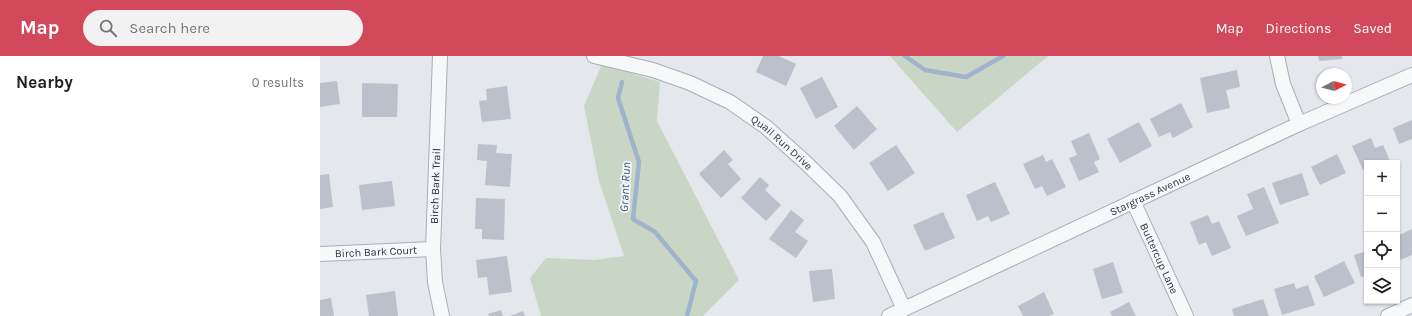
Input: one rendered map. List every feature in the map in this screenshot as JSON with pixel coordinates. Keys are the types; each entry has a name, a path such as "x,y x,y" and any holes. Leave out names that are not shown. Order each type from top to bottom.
{"street":[{"name":"Birch Bark Trail","path":"440,56 433,249 435,282 442,316"},
{"name":"Quail Run Drive","path":"594,56 653,70 690,83 730,102 766,127 840,196 873,242 904,309"},
{"path":"1277,56 1283,84 1299,124"},
{"name":"Stargrass Avenue","path":"889,316 1299,124 1412,74"},
{"name":"Buttercup Lane","path":"1133,201 1186,316"},
{"name":"Birch Bark Court","path":"320,254 433,249"},
{"path":"1388,316 1412,305"}],"green space":[{"path":"890,56 1048,56 957,132"},
{"path":"602,64 660,82 657,121 739,280 703,316 541,316 530,278 546,258 595,260 624,256 599,181 584,106"}],"building":[{"path":"763,56 779,56 796,64 786,86 756,72"},
{"path":"1318,56 1342,56 1342,59 1319,61"},
{"path":"1237,70 1240,87 1226,90 1230,108 1207,113 1200,78"},
{"path":"822,77 838,107 816,119 800,88"},
{"path":"337,81 340,104 320,107 320,83"},
{"path":"362,83 398,84 397,117 362,117"},
{"path":"507,86 511,119 482,122 479,101 487,100 486,89"},
{"path":"1181,103 1193,127 1173,138 1170,132 1159,137 1150,119"},
{"path":"857,106 877,129 854,150 834,126"},
{"path":"1412,120 1412,139 1399,144 1393,128"},
{"path":"1139,122 1152,146 1120,163 1107,139"},
{"path":"1089,133 1100,159 1094,162 1099,172 1079,181 1069,158 1077,155 1071,141"},
{"path":"1371,138 1375,148 1383,145 1390,160 1364,160 1363,170 1352,146"},
{"path":"478,144 497,145 496,153 512,154 510,187 485,185 487,161 477,160"},
{"path":"896,145 915,173 888,191 869,163"},
{"path":"724,150 733,160 728,164 741,179 721,198 699,174"},
{"path":"1337,154 1346,173 1320,185 1311,167"},
{"path":"1043,155 1046,162 1052,159 1066,187 1047,196 1042,186 1035,189 1023,164"},
{"path":"1302,173 1309,195 1280,205 1272,183"},
{"path":"329,174 333,207 320,209 320,175"},
{"path":"760,177 769,185 765,190 781,205 766,221 741,198"},
{"path":"392,181 395,206 362,210 359,185"},
{"path":"995,182 1010,214 991,222 988,216 977,221 966,195"},
{"path":"1264,187 1279,223 1246,236 1237,216 1253,209 1247,194"},
{"path":"476,198 505,199 504,240 482,239 482,229 475,229"},
{"path":"791,210 804,220 795,232 808,241 796,258 769,239"},
{"path":"943,212 955,238 925,251 913,225"},
{"path":"1208,215 1212,224 1219,221 1231,248 1212,256 1206,242 1199,245 1190,222"},
{"path":"1412,229 1412,255 1401,260 1400,258 1400,235"},
{"path":"1364,252 1364,276 1361,277 1354,255"},
{"path":"507,256 512,292 489,295 487,277 478,278 476,260"},
{"path":"1344,261 1355,283 1324,297 1314,276"},
{"path":"1113,262 1123,293 1102,299 1093,269"},
{"path":"832,269 835,299 813,302 809,271"},
{"path":"1294,283 1296,289 1308,285 1315,305 1282,315 1274,289"},
{"path":"395,291 398,316 369,316 366,295"},
{"path":"1044,292 1054,314 1049,316 1023,316 1018,306"},
{"path":"331,298 334,316 320,316 320,300"},
{"path":"1263,299 1269,316 1234,316 1232,309"},
{"path":"1129,302 1136,316 1112,316 1110,312"},
{"path":"501,310 503,316 489,316 488,314"},
{"path":"523,311 525,316 510,316"}],"waterway":[{"name":"Grant Run","path":"905,56 925,70 966,77 1003,56"},
{"name":"Grant Run","path":"622,82 618,98 639,162 633,219 655,232 696,281 687,316"}]}
